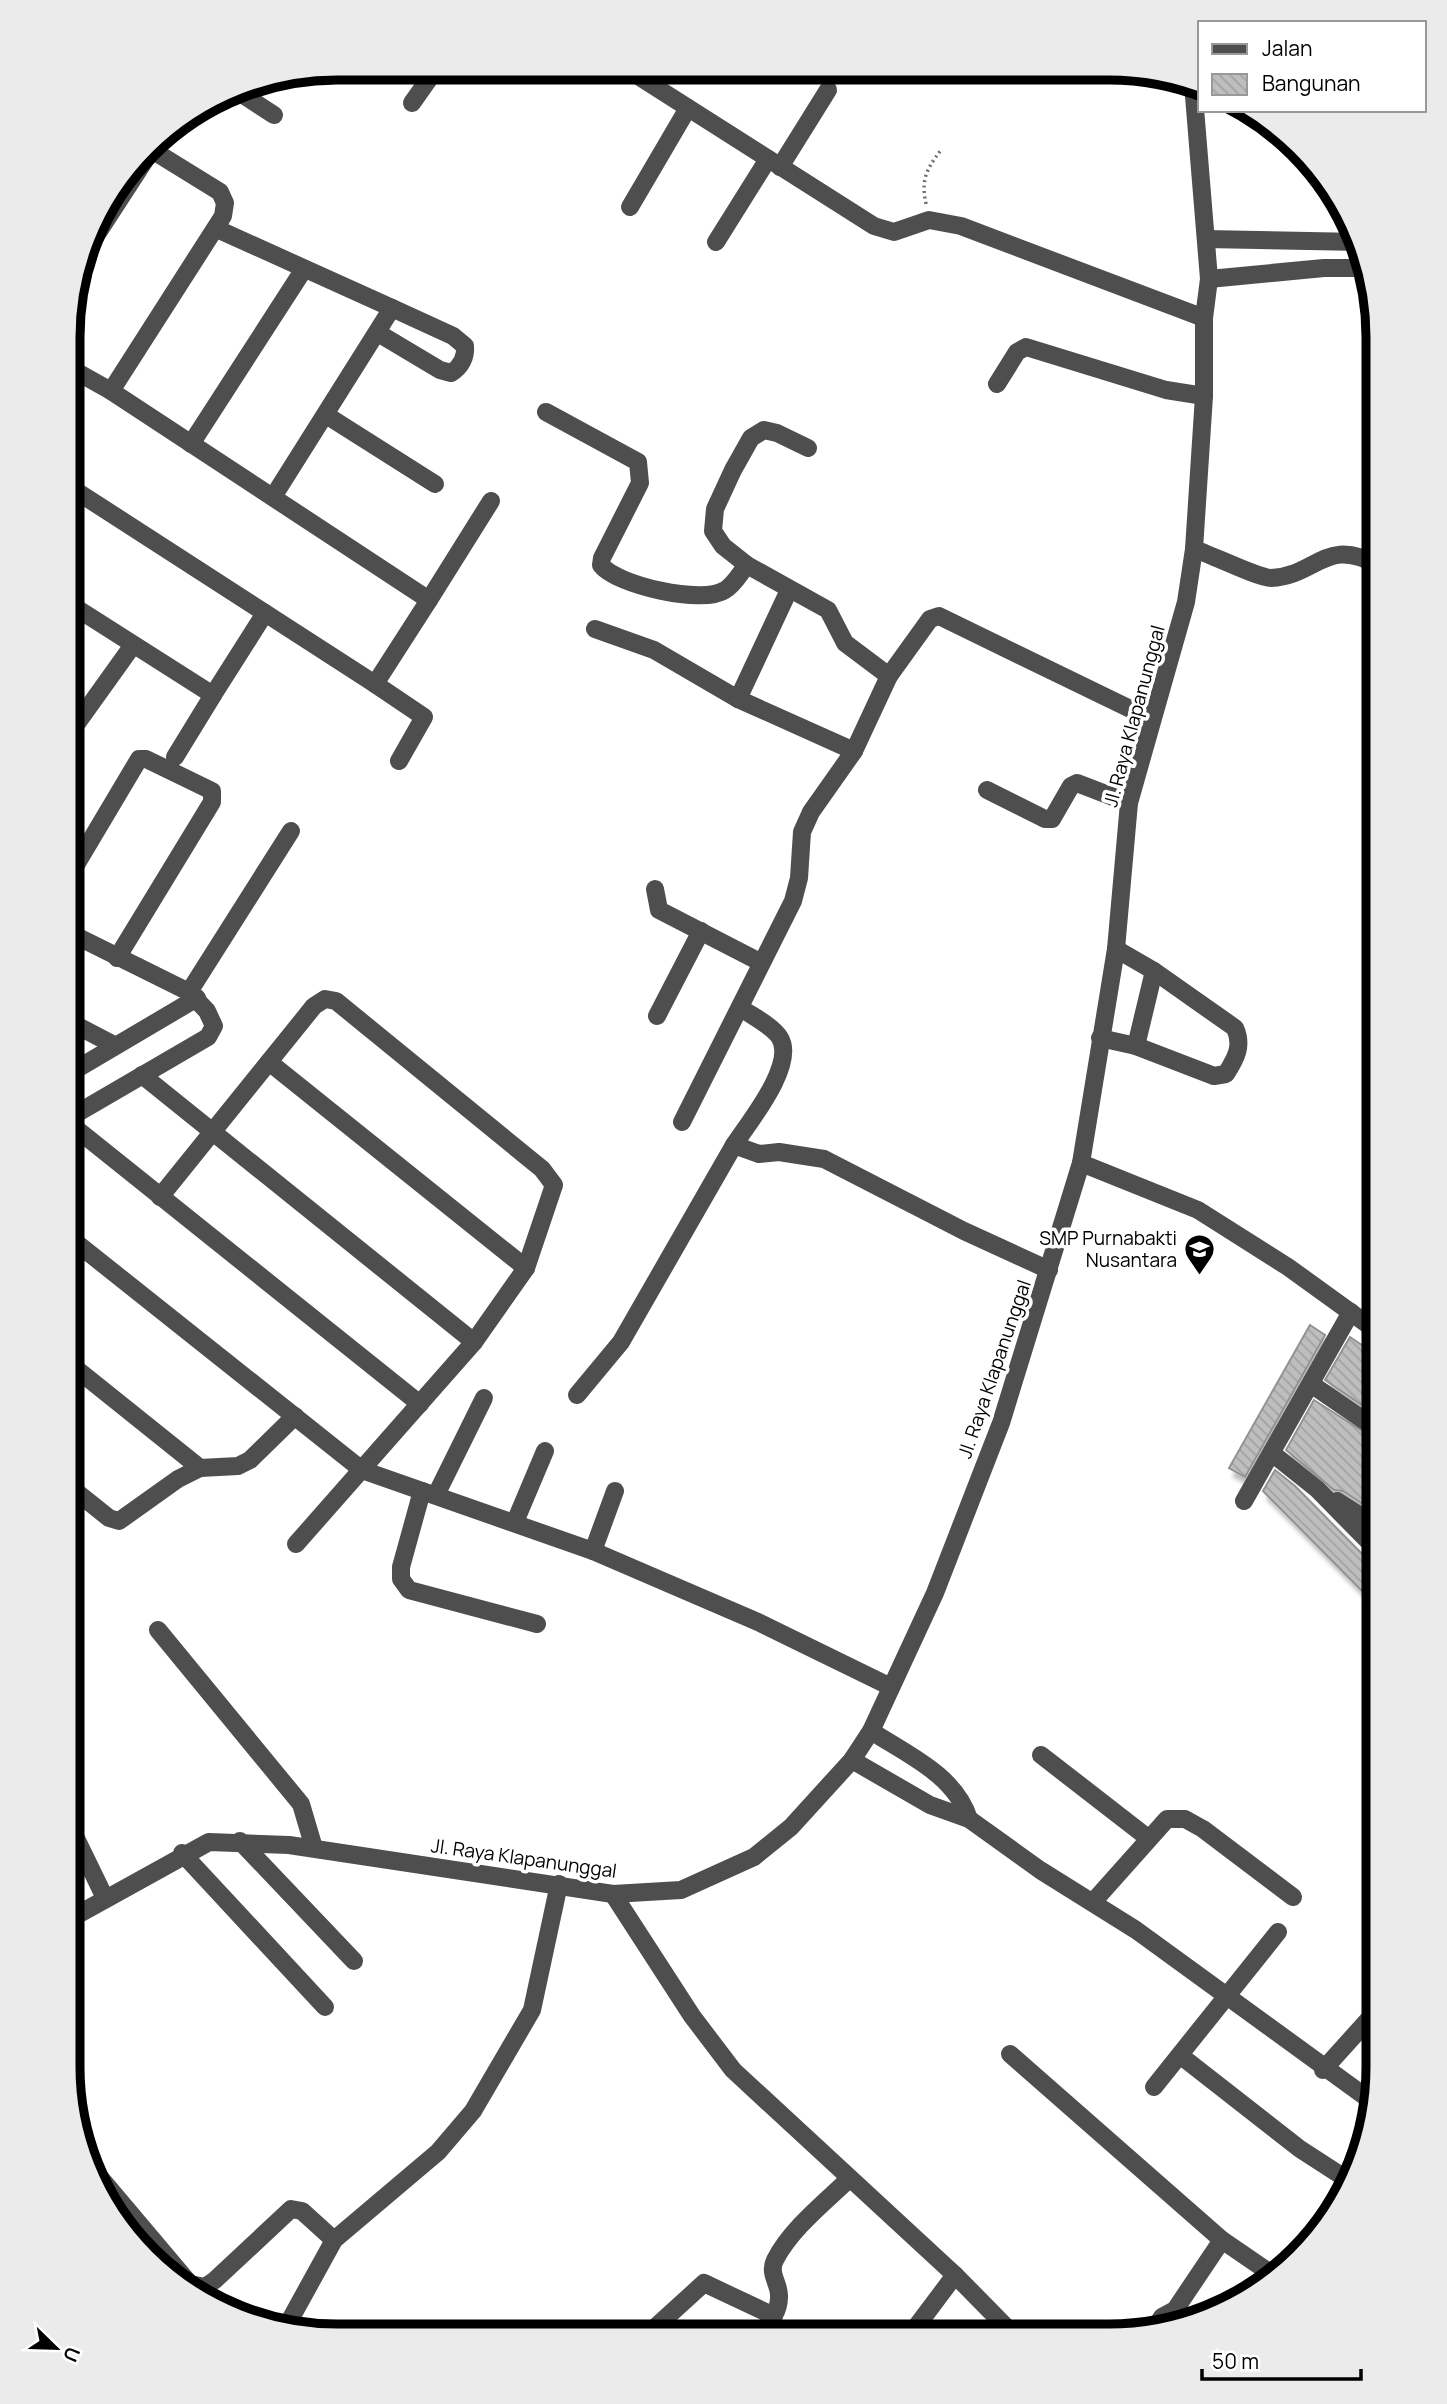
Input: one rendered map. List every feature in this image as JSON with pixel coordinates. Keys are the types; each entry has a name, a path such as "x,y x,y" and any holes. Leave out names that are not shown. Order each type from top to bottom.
{"street":[{"path":"412,103 428,80"},
{"path":"644,80 874,226 894,232 929,219 961,226 1204,318"},
{"path":"716,242 828,90"},
{"name":"Jl. Raya Klapanunggal","path":"80,1913 183,1853 209,1842 240,1841 314,1848 613,1894 681,1890 754,1857 791,1827 852,1760 871,1731 935,1593 1001,1423 1081,1163 1115,949 1129,803 1186,602 1194,549 1204,396 1204,318 1209,279 1194,95"},
{"path":"247,97 274,115"},
{"path":"630,208 688,108"},
{"path":"111,391 217,229 225,203 220,192 158,154"},
{"path":"217,229 453,336 464,346 466,354 458,369 450,373 440,370 378,334"},
{"path":"1206,239 1348,242"},
{"path":"191,444 304,268"},
{"path":"1209,279 1324,268 1357,268"},
{"path":"273,497 393,308"},
{"path":"997,384 1017,352 1026,347 1166,390 1204,396"},
{"path":"80,374 111,391 429,600"},
{"path":"546,412 638,462 640,483 602,558 601,565 608,574 656,590 707,596 726,590 747,565"},
{"path":"326,415 435,484"},
{"path":"808,448 777,433 764,430 751,438 715,509 713,531 723,545 747,565 828,610 845,643 889,676"},
{"path":"80,493 424,717 399,761"},
{"path":"375,684 491,500"},
{"path":"1194,549 1267,578 1284,576 1339,553 1366,560"},
{"path":"738,699 789,590"},
{"path":"80,611 213,695"},
{"path":"175,757 265,613"},
{"path":"682,1122 741,1008 760,962 793,901 799,878 802,832 811,812 853,751 889,676 930,619 939,616 1151,719"},
{"path":"595,629 654,650 738,699 853,751"},
{"path":"80,715 133,645"},
{"path":"80,858 139,759 146,759 212,791 212,802 117,958"},
{"path":"987,790 1045,819 1053,818 1071,786 1076,783 1129,803"},
{"path":"80,1066 193,995 291,831"},
{"path":"655,889 659,910 760,962"},
{"path":"657,1016 701,931"},
{"path":"80,938 193,995 207,1011 214,1026 213,1032 80,1114"},
{"path":"1100,1038 1136,1046 1214,1076 1226,1074 1236,1058 1241,1041 1235,1028 1154,971 1115,949"},
{"path":"1136,1046 1154,971"},
{"path":"160,1197 314,1006 325,999 336,1001 542,1169 554,1185 526,1268 474,1342 296,1544"},
{"path":"577,1395 621,1342 734,1145 782,1069 785,1050 779,1036 741,1008"},
{"path":"80,1027 114,1045"},
{"path":"269,1062 526,1268"},
{"path":"142,1074 474,1342"},
{"path":"80,1130 419,1404"},
{"path":"734,1145 759,1154 779,1152 824,1159 964,1231 1049,1270"},
{"path":"1081,1163 1198,1210 1288,1267 1366,1323"},
{"path":"80,1246 362,1470 593,1551 758,1622 891,1687"},
{"path":"1244,1501 1351,1312"},
{"path":"80,1372 200,1468"},
{"path":"1311,1384 1366,1422"},
{"path":"484,1398 429,1493 401,1567 401,1579 409,1590 537,1624"},
{"path":"80,1495 108,1518 119,1521 178,1479 200,1468 238,1466 250,1460 295,1416"},
{"path":"515,1522 545,1451"},
{"path":"1273,1454 1317,1489 1366,1520"},
{"path":"1317,1489 1366,1539"},
{"path":"593,1551 615,1491"},
{"path":"158,1630 301,1804 314,1848"},
{"path":"871,1731 943,1778 963,1799 969,1819"},
{"path":"1041,1755 1149,1838"},
{"path":"852,1760 930,1805 969,1819 1040,1870 1093,1902 1226,1994 1323,2070 1364,2098"},
{"path":"1093,1902 1167,1819 1185,1819 1203,1829 1293,1897"},
{"path":"240,1841 354,1961"},
{"path":"80,1847 105,1898"},
{"path":"183,1853 325,2007"},
{"path":"290,2319 334,2240 438,2152 473,2111 532,2010 559,1884"},
{"path":"613,1894 692,2016 733,2070 955,2275 1002,2324"},
{"path":"1154,2087 1278,1932"},
{"path":"1323,2070 1366,2023"},
{"path":"1010,2054 1222,2240 1266,2270"},
{"path":"1181,2056 1300,2149 1342,2176"},
{"path":"768,2324 775,2316 779,2296 772,2270 775,2260 805,2222 849,2179"},
{"path":"118,2200 166,2258"},
{"path":"205,2287 291,2209 302,2211 334,2240"},
{"path":"1161,2319 1175,2310 1222,2240"},
{"path":"918,2324 955,2275"},
{"path":"659,2324 704,2283 775,2316"}],"path":[{"path":"929,219 922,183 925,172 941,150"}],"building":[{"path":"1310,1325 1325,1335 1245,1477 1229,1468"},
{"path":"1350,1337 1366,1348 1366,1408 1325,1380"},
{"path":"1314,1400 1366,1433 1366,1506 1343,1491 1334,1490 1286,1450"},
{"path":"1275,1470 1295,1486 1366,1558 1366,1595 1263,1491"}],"place":[{"name":"SMP Purnabakti Nusantara","path":"1200,1276"}]}
